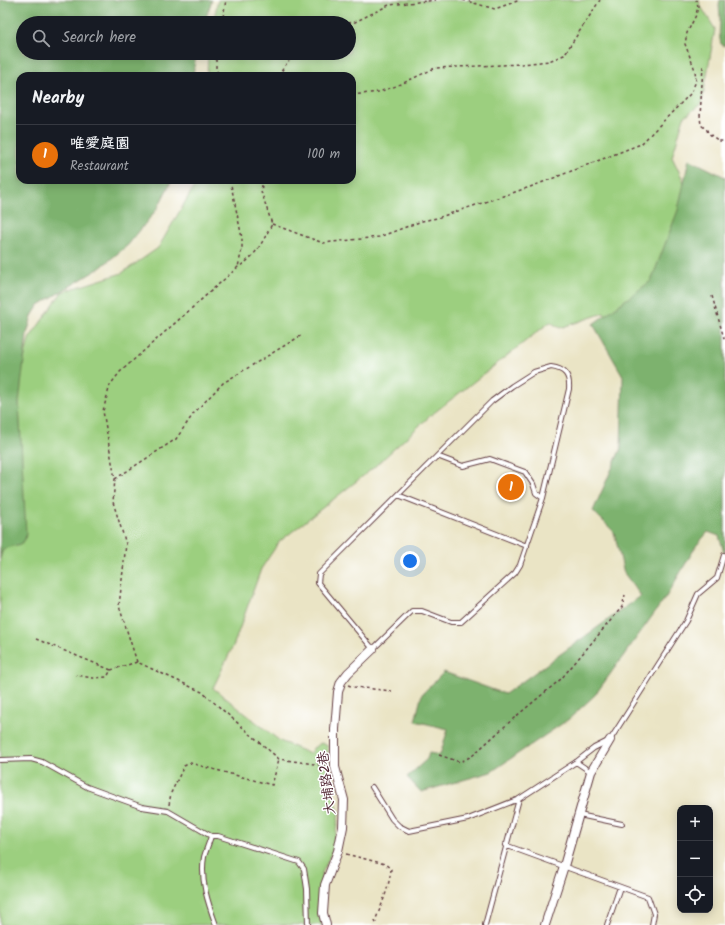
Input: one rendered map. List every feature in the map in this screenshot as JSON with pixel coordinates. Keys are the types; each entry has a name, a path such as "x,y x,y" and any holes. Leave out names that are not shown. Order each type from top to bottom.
{"street":[{"name":"大埔路2巷","path":"326,925 323,913 325,885 338,852 343,827 344,800 335,767 336,705 338,692 341,682 362,658 374,648"},
{"path":"545,925 564,866 591,772 610,740"}],"lane":[{"path":"551,367 557,368 567,375 570,381 569,389 543,498 520,565 515,573 462,622 451,622 422,611 412,611 374,648 318,583 319,574 437,456 492,401 534,372 551,367"},
{"path":"437,456 463,466 490,459 525,472 533,484 536,493 543,498"},
{"path":"398,496 527,546"},
{"path":"372,787 392,819 399,826 409,831 468,819 519,799 576,762 594,748 610,740 686,621 698,594 717,578 724,555"},
{"path":"0,760 32,759 42,762 87,787 142,807 168,811 210,836 218,836 299,862 304,869 308,925"},
{"path":"576,762 591,772"},
{"path":"485,925 519,799"},
{"path":"579,815 622,824"},
{"path":"210,836 204,857 203,879 209,905 216,925"},
{"path":"506,845 648,897 654,914 652,925"},
{"path":"607,925 620,887"}],"path":[{"path":"223,16 226,0"},
{"path":"356,22 389,5 436,0"},
{"path":"463,0 495,9 520,0"},
{"path":"356,95 379,92 399,85 435,68 522,64 549,61 564,55 600,0"},
{"path":"272,224 323,243 379,237 422,221 437,218 533,186 641,144 691,93 696,81 695,70 685,44 687,32 696,15 698,6 696,0"},
{"path":"216,60 217,72"},
{"path":"281,72 289,60"},
{"path":"703,66 700,125 708,130 708,133 719,141 725,141"},
{"path":"231,184 242,238 242,249 238,267"},
{"path":"137,662 119,606 126,544 113,502 115,479 103,411 110,385 120,372 238,267 246,263 259,248 272,224 261,191 262,184"},
{"path":"712,296 725,342"},
{"path":"115,479 176,439 194,413 223,383 302,335"},
{"path":"439,755 460,762 472,756 514,718 561,679 622,607 625,595"},
{"path":"36,639 111,670 137,662 202,692 279,759 335,767"},
{"path":"76,675 93,678 107,677 111,670"},
{"path":"341,682 354,687 392,691"},
{"path":"168,811 171,793 184,766 190,763 272,785 279,759"},
{"path":"338,852 385,864 390,869 390,878 385,896 375,921 377,925"}],"green space":[{"path":"0,0 212,0 206,16 16,16 16,60 195,60 194,72 16,72 16,184 170,184 157,209 128,245 100,268 39,305 32,316 27,334 19,403 26,533 25,540 20,544 3,549 0,559"},
{"path":"218,0 699,0 700,5 715,29 702,103 684,117 672,157 685,184 688,238 616,332 604,313 560,328 550,322 430,416 372,469 279,542 261,569 234,644 213,688 280,741 310,754 313,748 321,743 328,746 327,767 339,813 333,850 322,873 319,910 322,925 0,925 0,552 17,388 29,339 62,292 122,273 158,248 196,184 356,184 356,72 207,72 208,60 356,60 356,16 215,16"},
{"path":"720,0 725,0 725,46 721,44 719,30"},
{"path":"689,159 725,177 725,556 719,536 708,532 696,546 666,597 595,695 569,719 491,772 421,792 407,777 427,759 429,753 440,755 448,729 415,721 422,694 444,672 505,694 641,596 624,573 614,532 593,511 621,448 623,376 593,324 651,281 678,210"}],"place":[{"name":"唯愛庭園","path":"511,487"}]}
